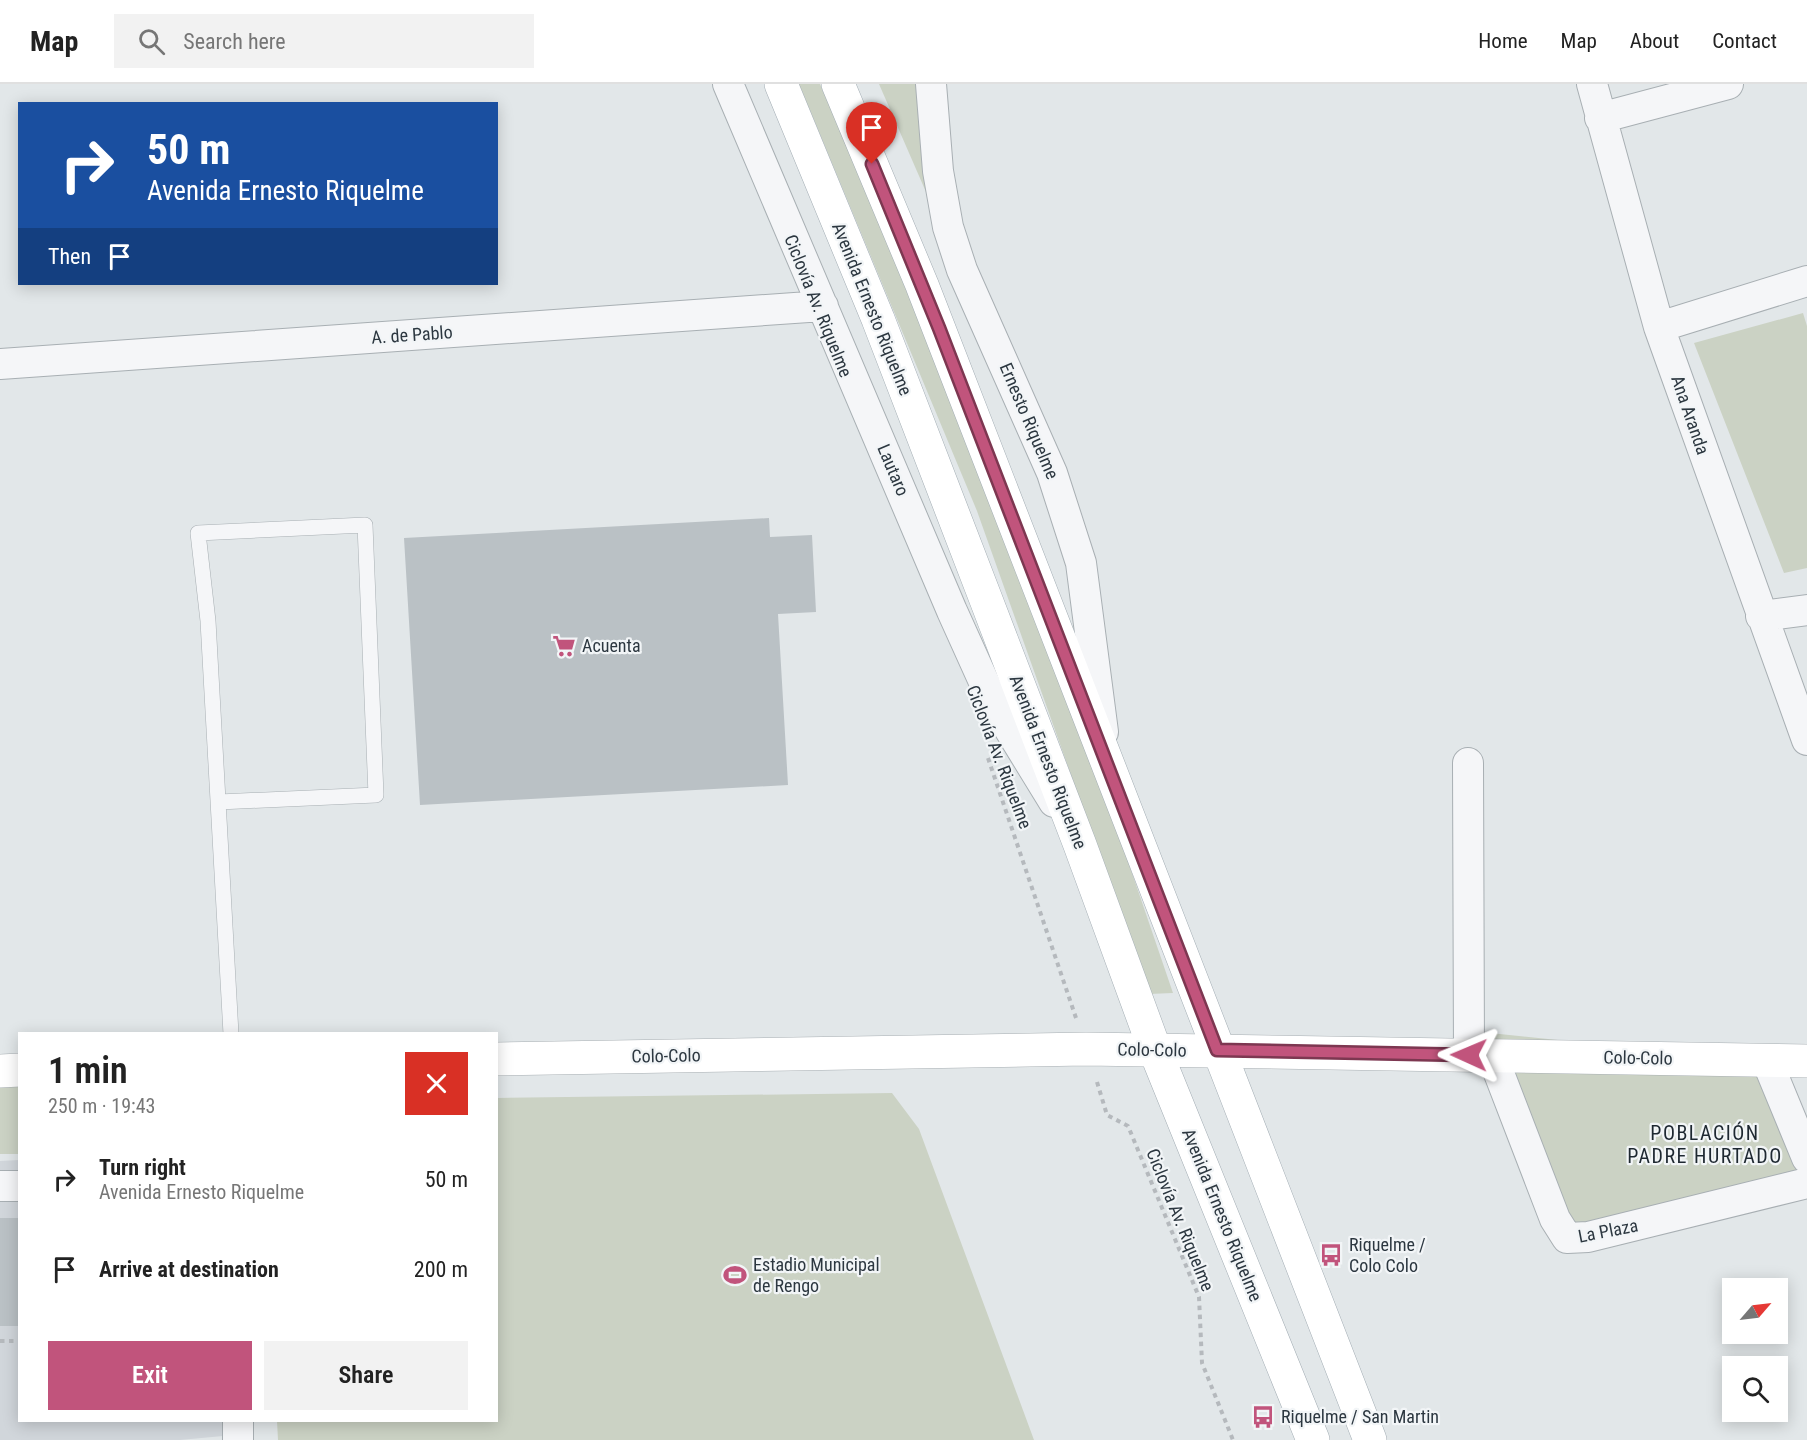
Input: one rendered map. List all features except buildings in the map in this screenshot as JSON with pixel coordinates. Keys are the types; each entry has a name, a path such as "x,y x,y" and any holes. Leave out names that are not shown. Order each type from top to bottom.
{"main road":[{"name":"Avenida Ernesto Riquelme","path":"781,84 878,319 1080,845 1155,1050 1313,1440"},
{"path":"838,84 922,285 1370,1440"},
{"name":"Colo-Colo","path":"498,1059 1086,1049 1807,1061"},
{"path":"0,1071 18,1070"}],"street":[{"name":"Lautaro","path":"728,84 994,704 1080,845"},
{"name":"Ernesto Riquelme","path":"931,84 938,171 948,227 962,270 1052,473 1081,563 1108,764"},
{"name":"Ana Aranda","path":"1592,84 1659,327 1807,740"},
{"path":"1600,118 1728,84"},
{"path":"1659,327 1807,281"},
{"name":"A. de Pablo","path":"0,364 823,306"},
{"path":"1761,616 1807,610"},
{"name":"La Plaza","path":"1468,763 1481,1055 1555,1220 1567,1238 1588,1238 1807,1183"},
{"path":"1767,1061 1807,1158"},
{"path":"0,1186 18,1186"},
{"path":"238,1422 238,1440"}],"lane":[{"path":"219,802 376,795 365,525 198,533 208,621 231,1032"}],"path":[{"name":"Ciclovía Av. Riquelme","path":"986,752 1107,1115 1128,1126 1199,1297 1202,1363 1233,1440"},
{"path":"0,1341 18,1341"}],"shaded area":[{"path":"799,84 820,84 923,321 1076,709 1173,993 1149,994 977,511"},
{"path":"879,84 916,84 926,192"},
{"path":"1803,313 1807,326 1807,568 1784,573 1694,343"},
{"path":"1490,1033 1759,1061 1806,1171 1571,1227"},
{"path":"18,1081 18,1154 0,1154 0,1082"},
{"name":"Estadio Municipal de Rengo","path":"892,1093 919,1129 1034,1440 278,1440 277,1422 498,1422 498,1098"},
{"path":"18,1160 18,1422 223,1422 223,1436 180,1440 0,1440 0,1161"}],"place":[{"name":"Acuenta","path":"564,646"},
{"name":"Riquelme / Colo Colo","path":"1331,1255"},
{"name":"Estadio Municipal de Rengo","path":"735,1275"},
{"name":"Riquelme / San Martin","path":"1263,1417"}],"district":[{"name":"POBLACIÓN PADRE HURTADO","path":"1705,1144"}],"route":[{"path":"872,164 939,328 1217,1050 1469,1055"}]}
